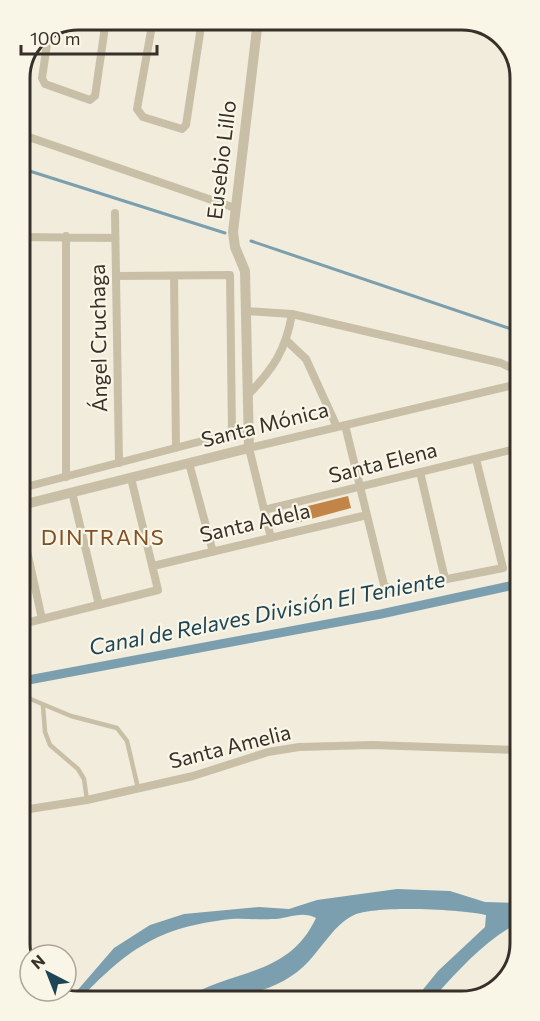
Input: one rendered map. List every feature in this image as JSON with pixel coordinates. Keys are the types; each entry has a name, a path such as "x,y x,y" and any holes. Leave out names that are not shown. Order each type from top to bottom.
{"street":[{"path":"48,41 42,78 45,84 90,100 95,96 105,30"},
{"path":"151,30 137,110 142,117 182,129 186,125 200,30"},
{"name":"Eusebio Lillo","path":"249,448 245,271 233,239 257,30"},
{"path":"30,137 235,208"},
{"name":"Ángel Cruchaga","path":"115,213 120,463"},
{"path":"66,236 66,477"},
{"path":"30,237 115,238"},
{"path":"116,276 230,275 232,433"},
{"path":"174,276 176,448"},
{"path":"246,310 292,314 501,363 510,367"},
{"path":"248,395 267,374 288,341 292,314"},
{"path":"288,341 306,359 341,426 360,487 384,585 392,590 502,568 476,459"},
{"name":"Santa Mónica","path":"30,503 510,386"},
{"name":"Santa Mónica","path":"30,486 248,429"},
{"path":"249,448 271,538"},
{"name":"Santa Elena","path":"264,510 510,450"},
{"path":"189,463 213,552"},
{"path":"420,472 445,579"},
{"path":"30,622 158,590 131,478"},
{"path":"72,492 99,605"},
{"name":"Santa Adela","path":"153,566 367,515"},
{"path":"30,564 42,619"},
{"name":"Santa Amelia","path":"30,809 87,800 193,776 268,752 299,747 372,745 510,750"}],"lane":[{"path":"30,699 43,706 117,728 127,741 138,788"},
{"path":"43,706 45,732 50,746 78,769 84,778 87,800"}],"water":[{"path":"397,889 450,891 485,902 510,903 510,927 485,946 440,991 422,991 438,971 485,927 486,915 458,911 398,909 354,915 341,923 309,961 296,972 282,981 257,991 199,991 274,962 290,952 304,937 316,918 300,915 278,919 231,919 205,923 163,935 145,944 112,968 88,991 78,991 114,948 150,925 184,914 259,907 289,909 317,900"}],"building":[{"path":"348,496 351,508 296,523 292,510"}],"waterway":[{"path":"30,171 225,233"},
{"path":"251,241 510,329"},
{"name":"Canal de Relaves División El Teniente","path":"30,680 381,614 510,586"}],"district":[{"name":"DINTRANS","path":"103,537"}]}
